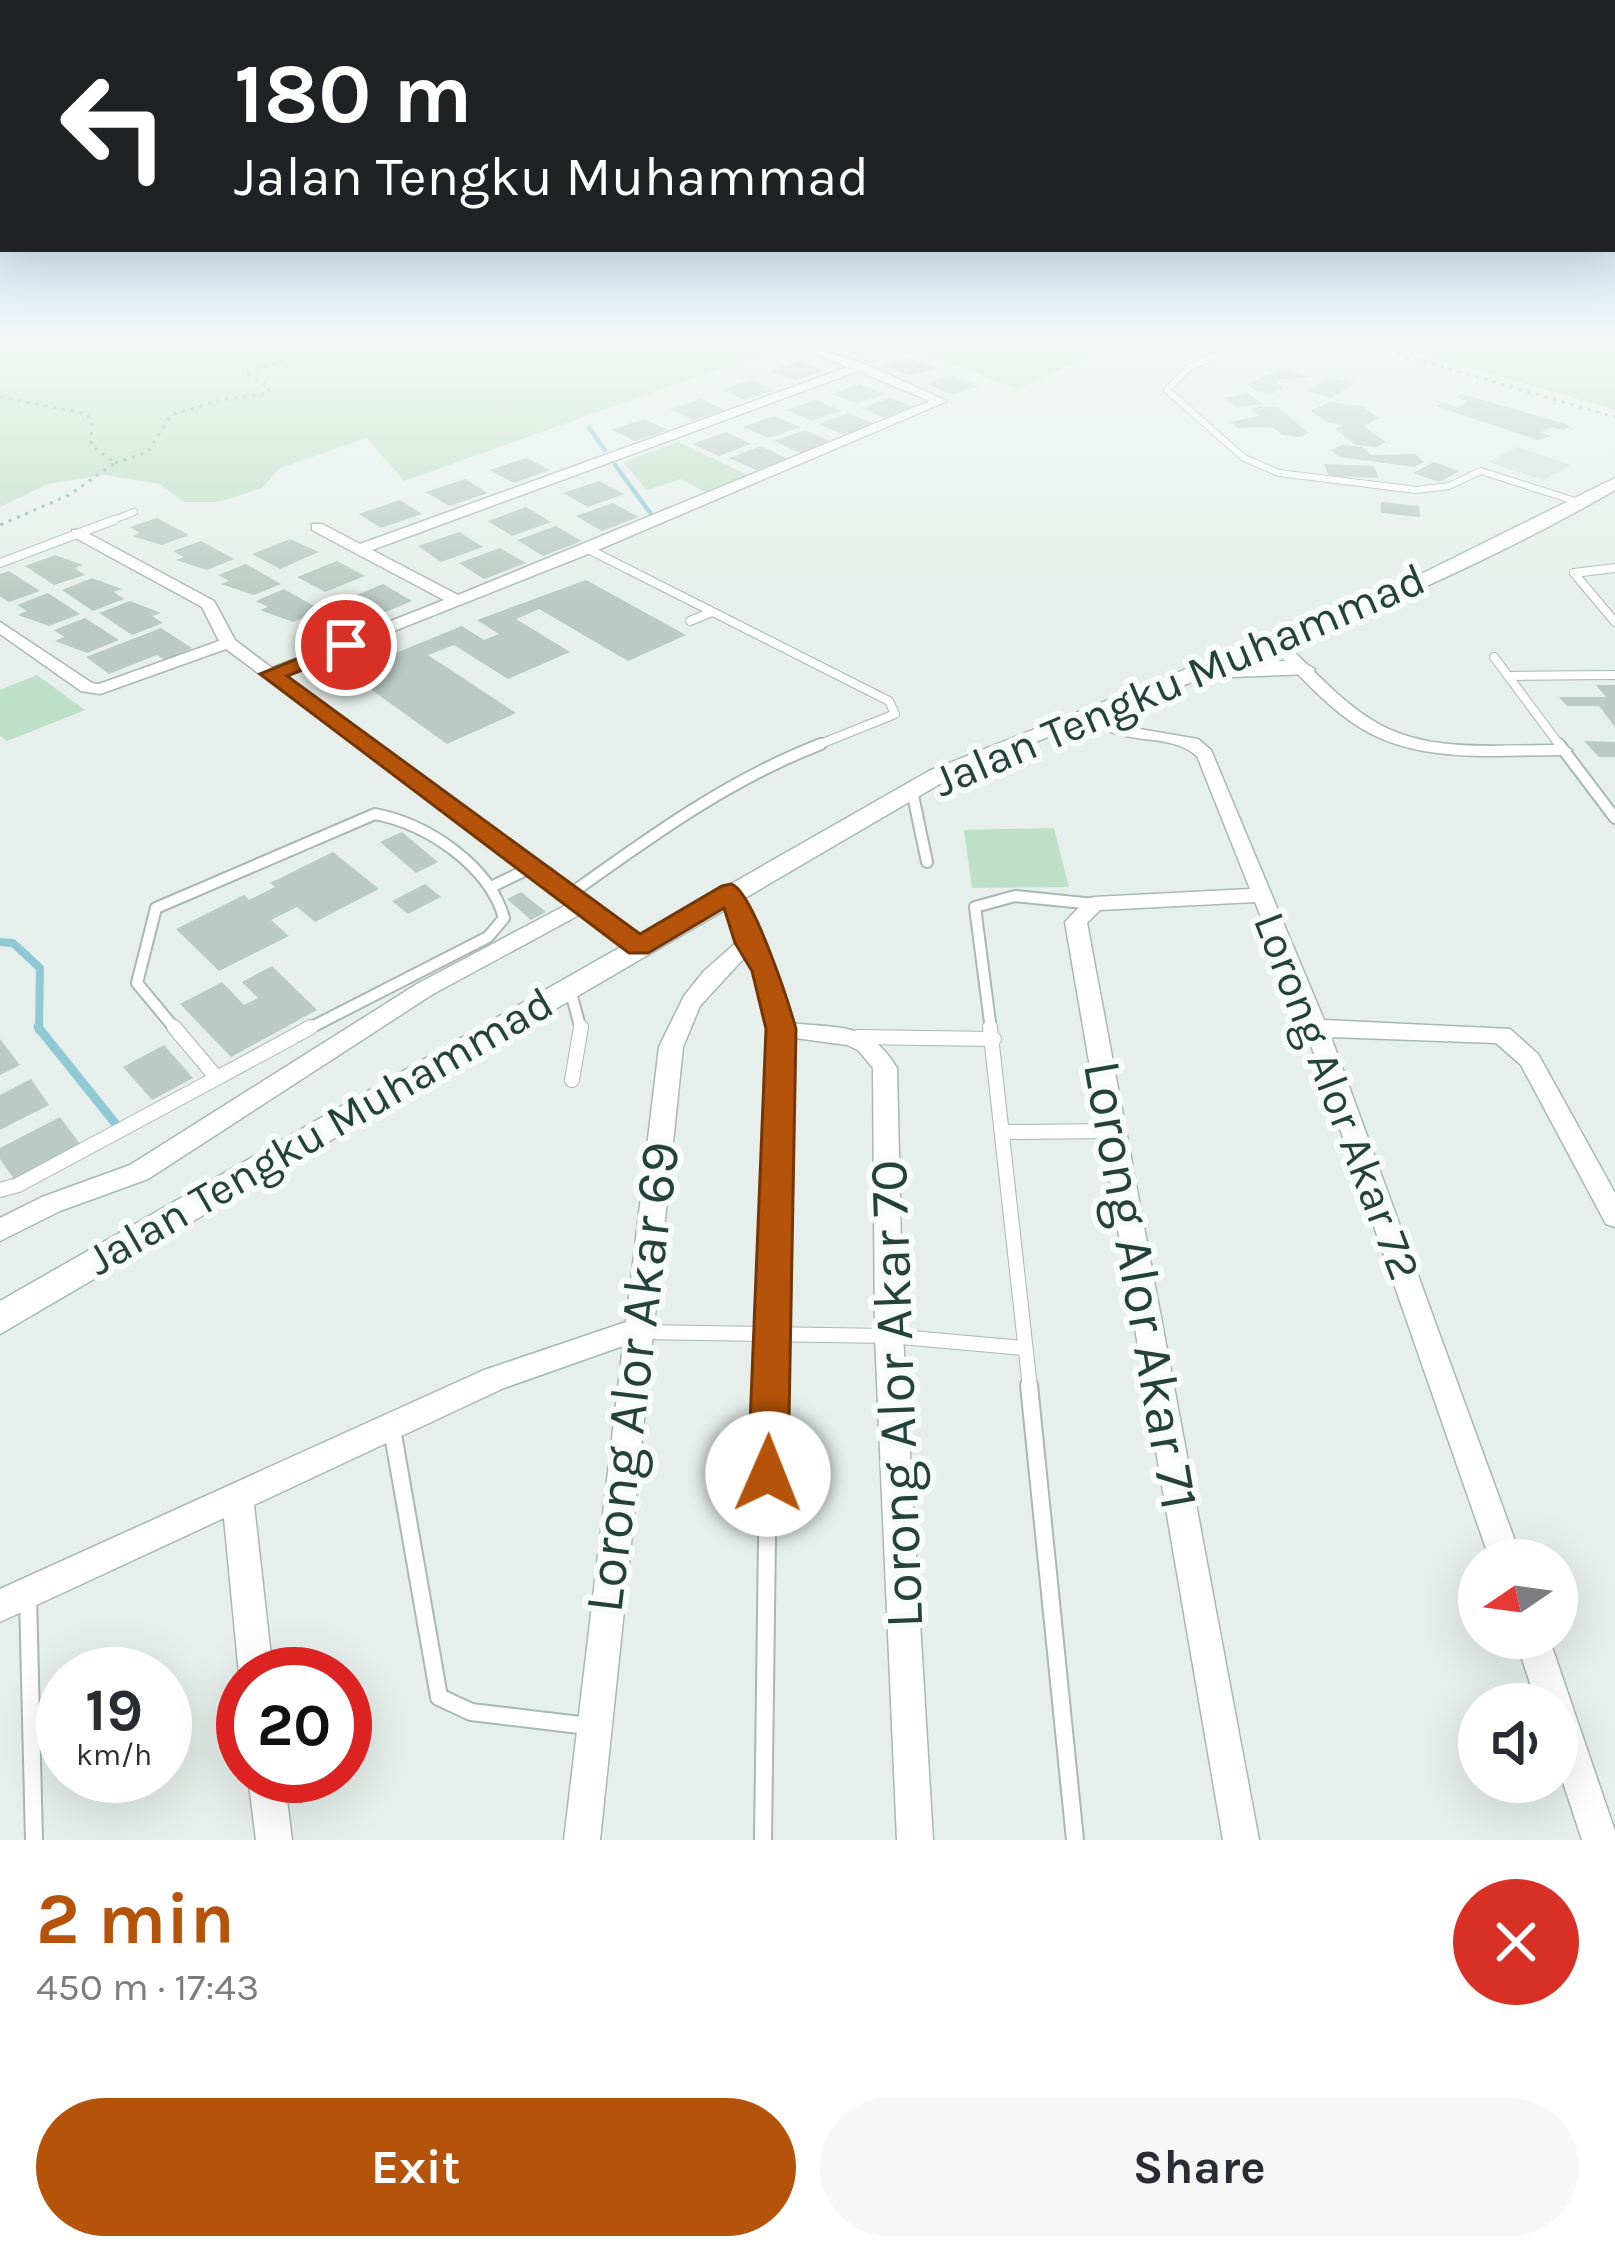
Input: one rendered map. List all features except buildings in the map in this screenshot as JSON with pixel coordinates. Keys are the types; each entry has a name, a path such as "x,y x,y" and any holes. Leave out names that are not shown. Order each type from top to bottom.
{"main road":[{"name":"Jalan Tengku Muhammad","path":"0,1319 731,892 982,754 1276,643 1520,536 1615,483"},
{"path":"1182,679 1270,666 1304,669"}],"street":[{"path":"359,549 688,430"},
{"path":"271,674 874,430"},
{"path":"317,527 458,601"},
{"path":"77,533 208,604 228,643 638,946"},
{"path":"0,627 87,687 100,689 228,643"},
{"path":"1276,643 1371,728 1407,742 1563,750"},
{"name":"Lorong Alor Akar 72","path":"1089,712 1111,729 1192,742 1205,754 1316,1028 1498,1539"},
{"path":"731,892 749,943 766,971 781,1029 854,1037"},
{"path":"1094,904 1262,896"},
{"path":"0,1230 51,1204 139,1172 425,988 576,900"},
{"name":"Lorong Alor Akar 71","path":"1094,904 1082,912 1076,936 1116,1130 1240,1840"},
{"name":"Lorong Alor Akar 69","path":"582,1840 671,1047 678,1021 717,969 749,943"},
{"path":"1316,1028 1502,1035 1530,1060 1615,1217"},
{"name":"Lorong Alor Akar 70","path":"854,1037 869,1042 885,1068 889,1336 915,1840"},
{"path":"14,1601 494,1379 613,1336 638,1332"},
{"path":"238,1500 253,1647"},
{"path":"1578,1774 1600,1840"},
{"path":"269,1803 274,1840"}],"lane":[{"path":"1214,430 1255,464 1293,476 1397,490 1437,489 1481,471 1581,503"},
{"path":"0,563 134,512"},
{"path":"576,900 677,818 759,768 895,714 890,701 588,549"},
{"path":"1615,568 1574,573 1615,622"},
{"path":"690,622 712,612"},
{"path":"1494,657 1615,818"},
{"path":"1508,676 1615,675"},
{"path":"912,791 927,862"},
{"path":"0,1190 18,1185 490,935 504,918 494,886 411,822 375,814 156,908 151,936 136,967 136,983 218,1079"},
{"path":"494,886 532,868"},
{"path":"1075,1840 1004,1132 975,907 986,899 1049,897 1094,904"},
{"path":"569,986 581,1028 572,1080"},
{"path":"763,1840 770,1336 781,1029"},
{"path":"854,1037 994,1040"},
{"path":"1004,1132 1116,1130"},
{"path":"638,1332 889,1336 1024,1348"},
{"path":"392,1426 439,1697 471,1712 592,1727"},
{"path":"14,1601 34,1840"}],"path":[{"path":"92,430 91,445 115,463"},
{"path":"0,525 69,495 115,463 148,452 162,430"}],"shaded area":[{"path":"1517,447 1571,465 1543,480 1488,462"}],"green space":[{"path":"0,430 547,430 404,481 367,438 280,468 262,488 219,502 183,502 160,484 105,475 48,484 0,507"},
{"path":"679,442 750,476 707,493 680,479 647,490 623,462"},
{"path":"37,675 85,710 7,741 0,736 0,690"},
{"path":"1054,828 1069,887 972,888 964,830"}],"waterway":[{"path":"590,430 605,450"},
{"path":"615,465 651,514"},
{"path":"0,942 13,943 40,968 39,1028"},
{"path":"39,1028 119,1128"}],"route":[{"path":"346,645 271,674 638,946 731,892 749,943 766,971 781,1029 768,1474"}]}
